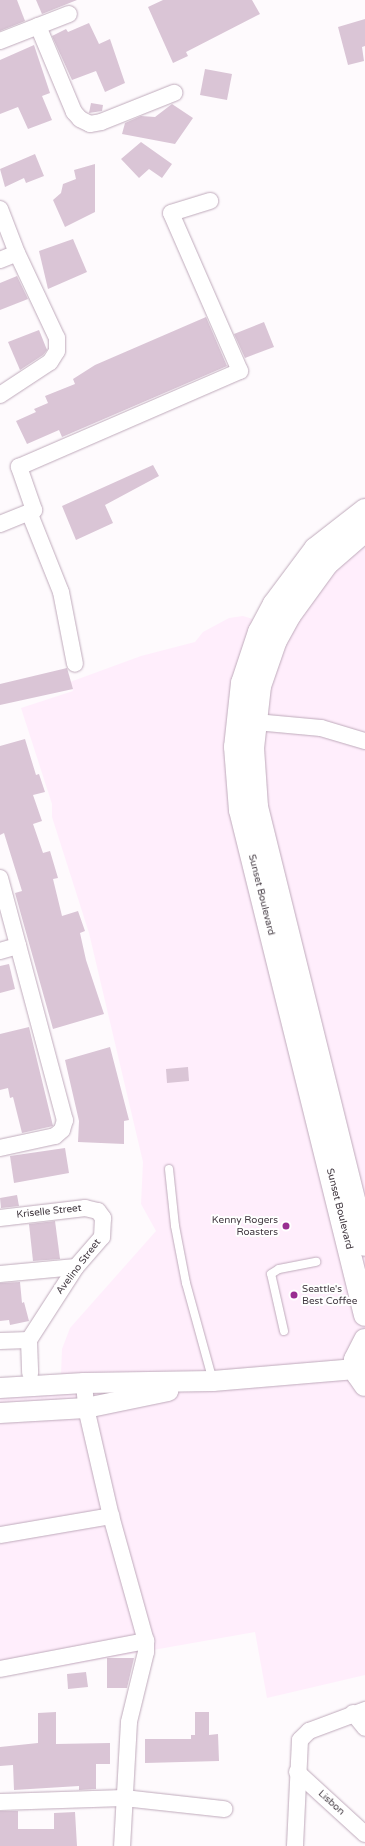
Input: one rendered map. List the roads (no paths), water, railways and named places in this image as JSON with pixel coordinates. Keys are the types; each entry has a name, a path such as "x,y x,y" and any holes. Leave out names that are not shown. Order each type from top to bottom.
{"main road":[{"name":"Sunset Boulevard","path":"365,510 315,549 274,604 249,659 246,721 253,748 257,807 365,1245"},
{"name":"Sunset Boulevard","path":"365,531 327,564 290,615 266,664 246,721 235,747 240,810 365,1315"},
{"path":"360,1377 357,1352 365,1340"}],"street":[{"path":"0,41 69,14"},
{"path":"38,26 74,112 80,119 90,124 101,122 174,93"},
{"path":"0,524 34,510 19,467 240,371 172,213 210,201"},
{"path":"0,209 17,253 57,338 57,351 50,362 0,395"},
{"path":"0,260 17,253"},
{"path":"29,512 61,592 75,664"},
{"path":"246,721 321,728 365,741"},
{"path":"0,878 65,1120 62,1130 55,1136 0,1148"},
{"path":"0,951 18,946"},
{"name":"Kriselle Street","path":"0,1218 71,1209 98,1211"},
{"name":"Avelino Street","path":"29,1340 76,1267 102,1238 103,1218 98,1211"},
{"path":"0,1274 76,1267"},
{"path":"0,1341 29,1340 30,1372"},
{"path":"0,1388 84,1383 360,1377"},
{"path":"0,1414 86,1408 213,1381"},
{"path":"84,1383 86,1408 111,1516 146,1641 146,1652 128,1722 122,1846"},
{"path":"0,1535 111,1516"},
{"path":"0,1670 146,1641"},
{"path":"295,1846 299,1788 297,1772 300,1740 309,1730 359,1711 365,1728"},
{"name":"Lisbon","path":"297,1772 365,1834"},
{"path":"0,1802 124,1798 224,1809"}],"lane":[{"path":"170,1169 175,1226 186,1283 213,1381"},
{"path":"284,1331 272,1274 279,1269 316,1262"}],"place":[{"name":"Kenny Rogers Roasters","path":"286,1226"},
{"name":"Seattle's Best Coffee","path":"294,1295"}]}
